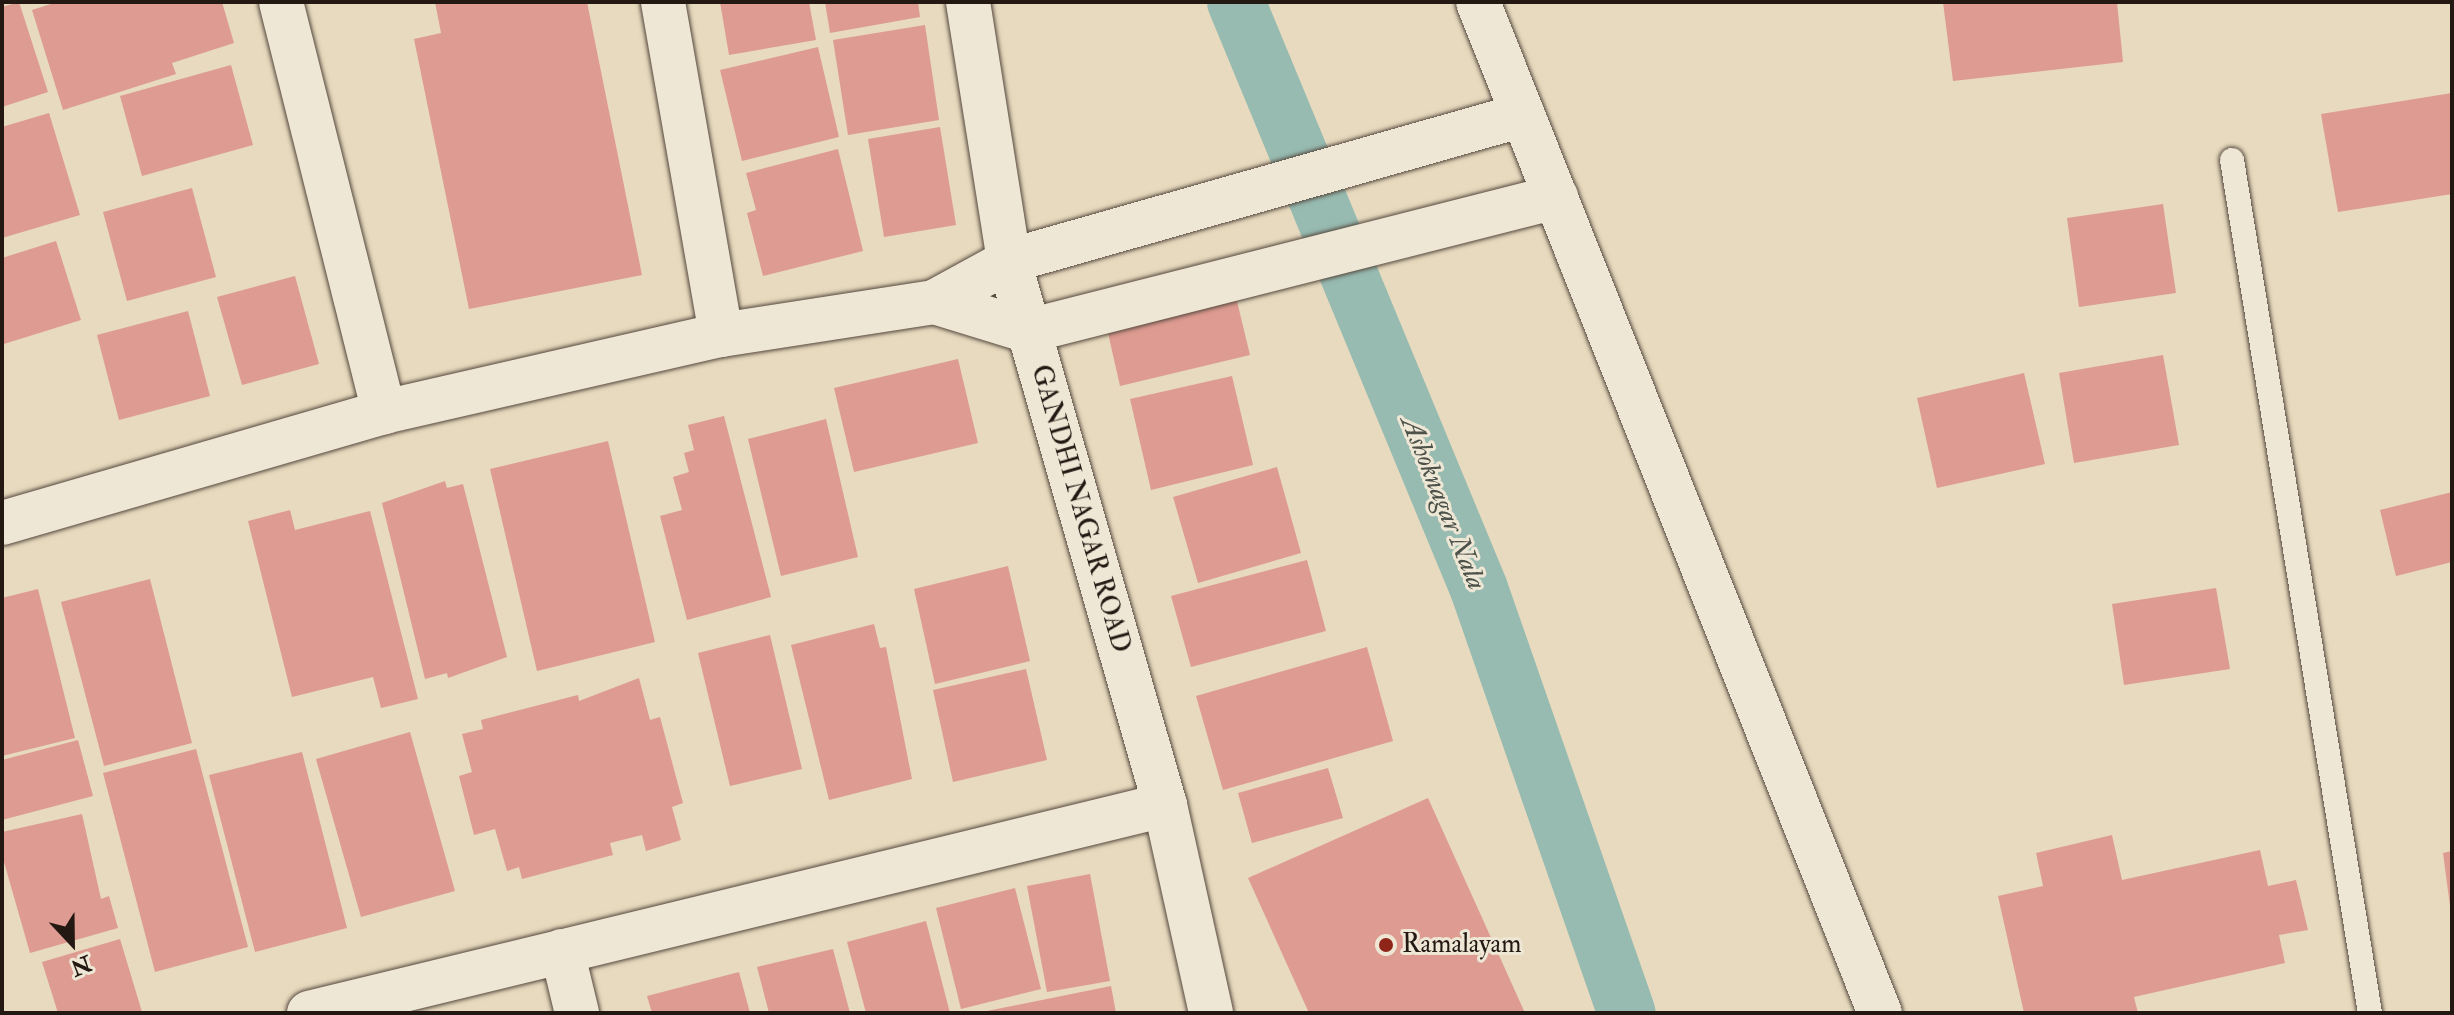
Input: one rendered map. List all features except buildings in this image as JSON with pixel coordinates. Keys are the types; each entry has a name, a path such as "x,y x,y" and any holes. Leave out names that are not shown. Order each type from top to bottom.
{"street":[{"path":"281,2 384,412"},
{"path":"663,2 721,335"},
{"name":"GANDHI NAGAR ROAD","path":"968,2 1009,261 1165,805 1211,1013"},
{"path":"1478,2 1880,1013"},
{"path":"2,523 384,412 721,335 934,302 1009,261 1054,246 1523,115"},
{"path":"934,302 1028,331 1556,197"},
{"path":"309,1013 1165,805"},
{"path":"562,951 577,1013"}],"lane":[{"path":"2232,160 2370,1013"}],"waterway":[{"name":"Ashoknagar Nala","path":"1236,2 1479,589 1627,1013"}],"place":[{"name":"Ramalayam","path":"1386,945"}]}
